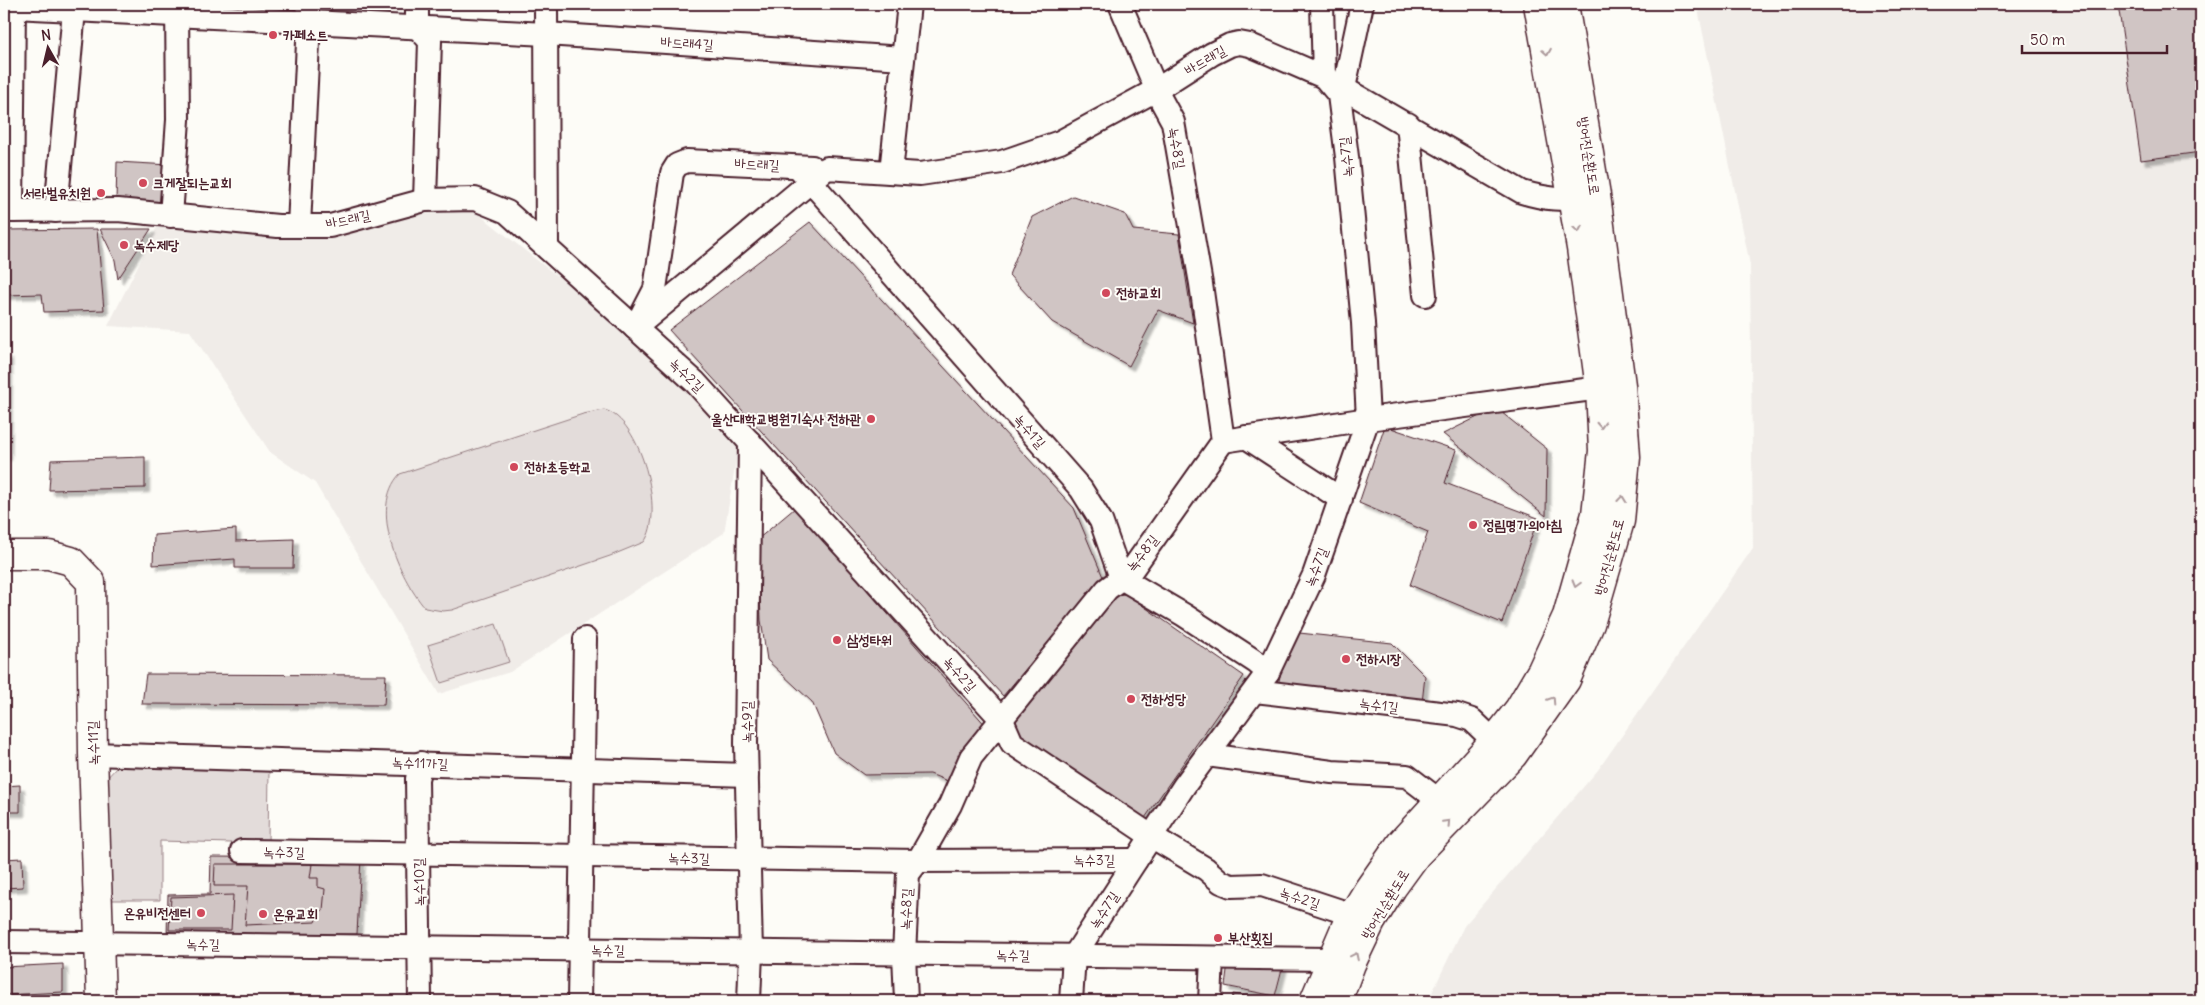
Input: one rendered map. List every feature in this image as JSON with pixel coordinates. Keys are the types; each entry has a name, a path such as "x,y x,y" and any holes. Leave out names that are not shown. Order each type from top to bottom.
{"main road":[{"name":"방어진순환도로","path":"1337,1001 1351,964 1371,922 1392,888 1416,855 1513,755 1542,717 1566,680 1590,624 1620,521 1626,457 1621,385 1585,197 1538,4"},
{"name":"방어진순환도로","path":"1314,1001 1331,959 1353,915 1401,843 1441,802 1494,741 1519,709 1542,670 1567,616 1596,514 1603,451 1600,388 1585,197 1564,4"},
{"name":"녹수11길","path":"4,555 49,555 71,561 92,582 93,754 101,1001"}],"street":[{"path":"417,4 417,27 430,41 425,200"},
{"path":"546,4 548,248"},
{"path":"891,172 909,4"},
{"name":"녹수8길","path":"906,1001 904,954 908,874 918,861 950,805 971,757 1106,589 1130,570 1223,441 1200,284 1173,122 1156,90 1120,4"},
{"path":"1322,4 1324,77"},
{"path":"1344,88 1362,4"},
{"name":"바드래4길","path":"14,5 74,10 308,13 417,27 903,58"},
{"name":"바드래길","path":"14,5 8,211 118,210 278,226 330,226 425,200 475,199 507,212 635,328 655,289 672,173 677,165 687,161 812,172 920,174 1002,162 1060,142 1156,90 1212,54 1230,45 1239,43 1250,45 1324,77 1408,124 1522,192 1545,199 1585,197"},
{"path":"56,211 74,10"},
{"path":"171,216 178,120 177,10"},
{"path":"299,226 308,13"},
{"name":"녹수7길","path":"1071,1001 1074,956 1184,786 1268,672 1314,575 1368,418 1363,323 1339,95 1324,77"},
{"path":"1408,124 1425,296"},
{"path":"635,328 812,172"},
{"name":"녹수1길","path":"812,172 1081,489 1101,521 1122,578"},
{"name":"녹수2길","path":"635,328 695,382 750,442 1002,720 1012,743 1151,836 1206,869 1221,882 1231,886 1262,885 1353,915"},
{"path":"1223,441 1368,418 1600,388"},
{"path":"1246,437 1341,499"},
{"name":"녹수9길","path":"749,1001 751,952 747,775 750,442"},
{"path":"1122,578 1200,625 1268,672"},
{"path":"579,1001 584,639"},
{"name":"녹수1길","path":"1255,690 1457,715 1472,720 1494,741"},
{"name":"녹수11가길","path":"93,754 421,763 747,775"},
{"path":"1207,755 1332,772 1407,776 1441,802"},
{"name":"녹수10길","path":"420,1001 417,779 421,763"},
{"name":"녹수3길","path":"242,851 918,861 1136,860"},
{"name":"녹수길","path":"4,942 1331,959"},
{"path":"1210,1001 1212,958"}],"shaded area":[{"path":"1697,4 2201,4 2201,1001 1428,1001 1464,926 1598,770 1753,548 1750,265"},
{"name":"전하초등학교","path":"475,211 657,355 739,443 724,533 510,672 439,694 315,483 270,452 190,331 108,326 157,227"},
{"path":"604,410 617,417 629,430 646,468 651,490 652,511 650,529 644,542 610,556 452,610 443,611 425,608 415,595 397,561 387,523 387,505 391,488 400,474 583,414"},
{"path":"496,624 509,662 441,683 428,645"},
{"path":"117,767 269,770 268,844 160,841 160,900 105,900 105,780"}],"building":[{"path":"2118,4 2201,4 2201,152 2141,160"},
{"name":"크게잘되는교회","path":"117,162 170,165 168,203 116,201"},
{"name":"전하교회","path":"1073,196 1125,214 1133,230 1179,234 1193,323 1158,310 1129,366 1052,322 1009,275 1032,217"},
{"name":"울산대학교병원기숙사 전하관","path":"810,222 1074,508 1103,577 1003,696 669,330"},
{"path":"97,229 104,310 44,312 42,294 4,295 4,230"},
{"name":"녹수제당","path":"100,229 151,229 118,279 115,260"},
{"path":"4,355 8,355 7,456 4,456"},
{"path":"1496,408 1547,449 1546,516 1443,434"},
{"name":"정림명가의아침","path":"1385,426 1456,450 1445,483 1538,518 1502,623 1410,585 1428,532 1359,503"},
{"path":"145,457 145,488 49,490 51,460"},
{"name":"삼성타워","path":"795,508 987,727 955,784 930,774 864,775 834,753 812,702 767,660 761,620 758,539"},
{"path":"236,529 236,541 294,539 293,568 235,568 235,559 153,565 154,535"},
{"name":"전하성당","path":"1126,594 1244,676 1145,818 1019,742 1016,721 1111,595"},
{"name":"전하시장","path":"1290,632 1392,643 1425,676 1422,703 1278,685"},
{"path":"146,674 386,675 384,705 142,704"},
{"path":"20,785 20,812 4,812 4,786"},
{"name":"온유교회","path":"211,857 361,858 357,934 167,936 168,895 210,894"},
{"path":"22,858 23,887 4,888 4,859"},
{"path":"215,864 312,864 310,878 318,878 318,887 325,889 323,910 319,912 315,922 245,925 248,886 214,886"},
{"name":"온유비전센터","path":"233,895 231,930 169,930 171,897"},
{"path":"1228,962 1283,965 1275,996 1225,986"},
{"path":"63,964 63,992 4,995 4,967"},
{"path":"1233,994 1273,1000 1232,1001"}],"place":[{"name":"카페소트","path":"273,35"},
{"name":"크게잘되는교회","path":"143,183"},
{"name":"서라벌유치원","path":"101,193"},
{"name":"녹수제당","path":"124,245"},
{"name":"전하교회","path":"1106,293"},
{"name":"울산대학교병원기숙사 전하관","path":"871,419"},
{"name":"전하초등학교","path":"514,467"},
{"name":"정림명가의아침","path":"1473,525"},
{"name":"삼성타워","path":"837,640"},
{"name":"전하시장","path":"1346,659"},
{"name":"전하성당","path":"1131,699"},
{"name":"온유비전센터","path":"201,913"},
{"name":"온유교회","path":"263,914"},
{"name":"부산횟집","path":"1218,938"}]}
